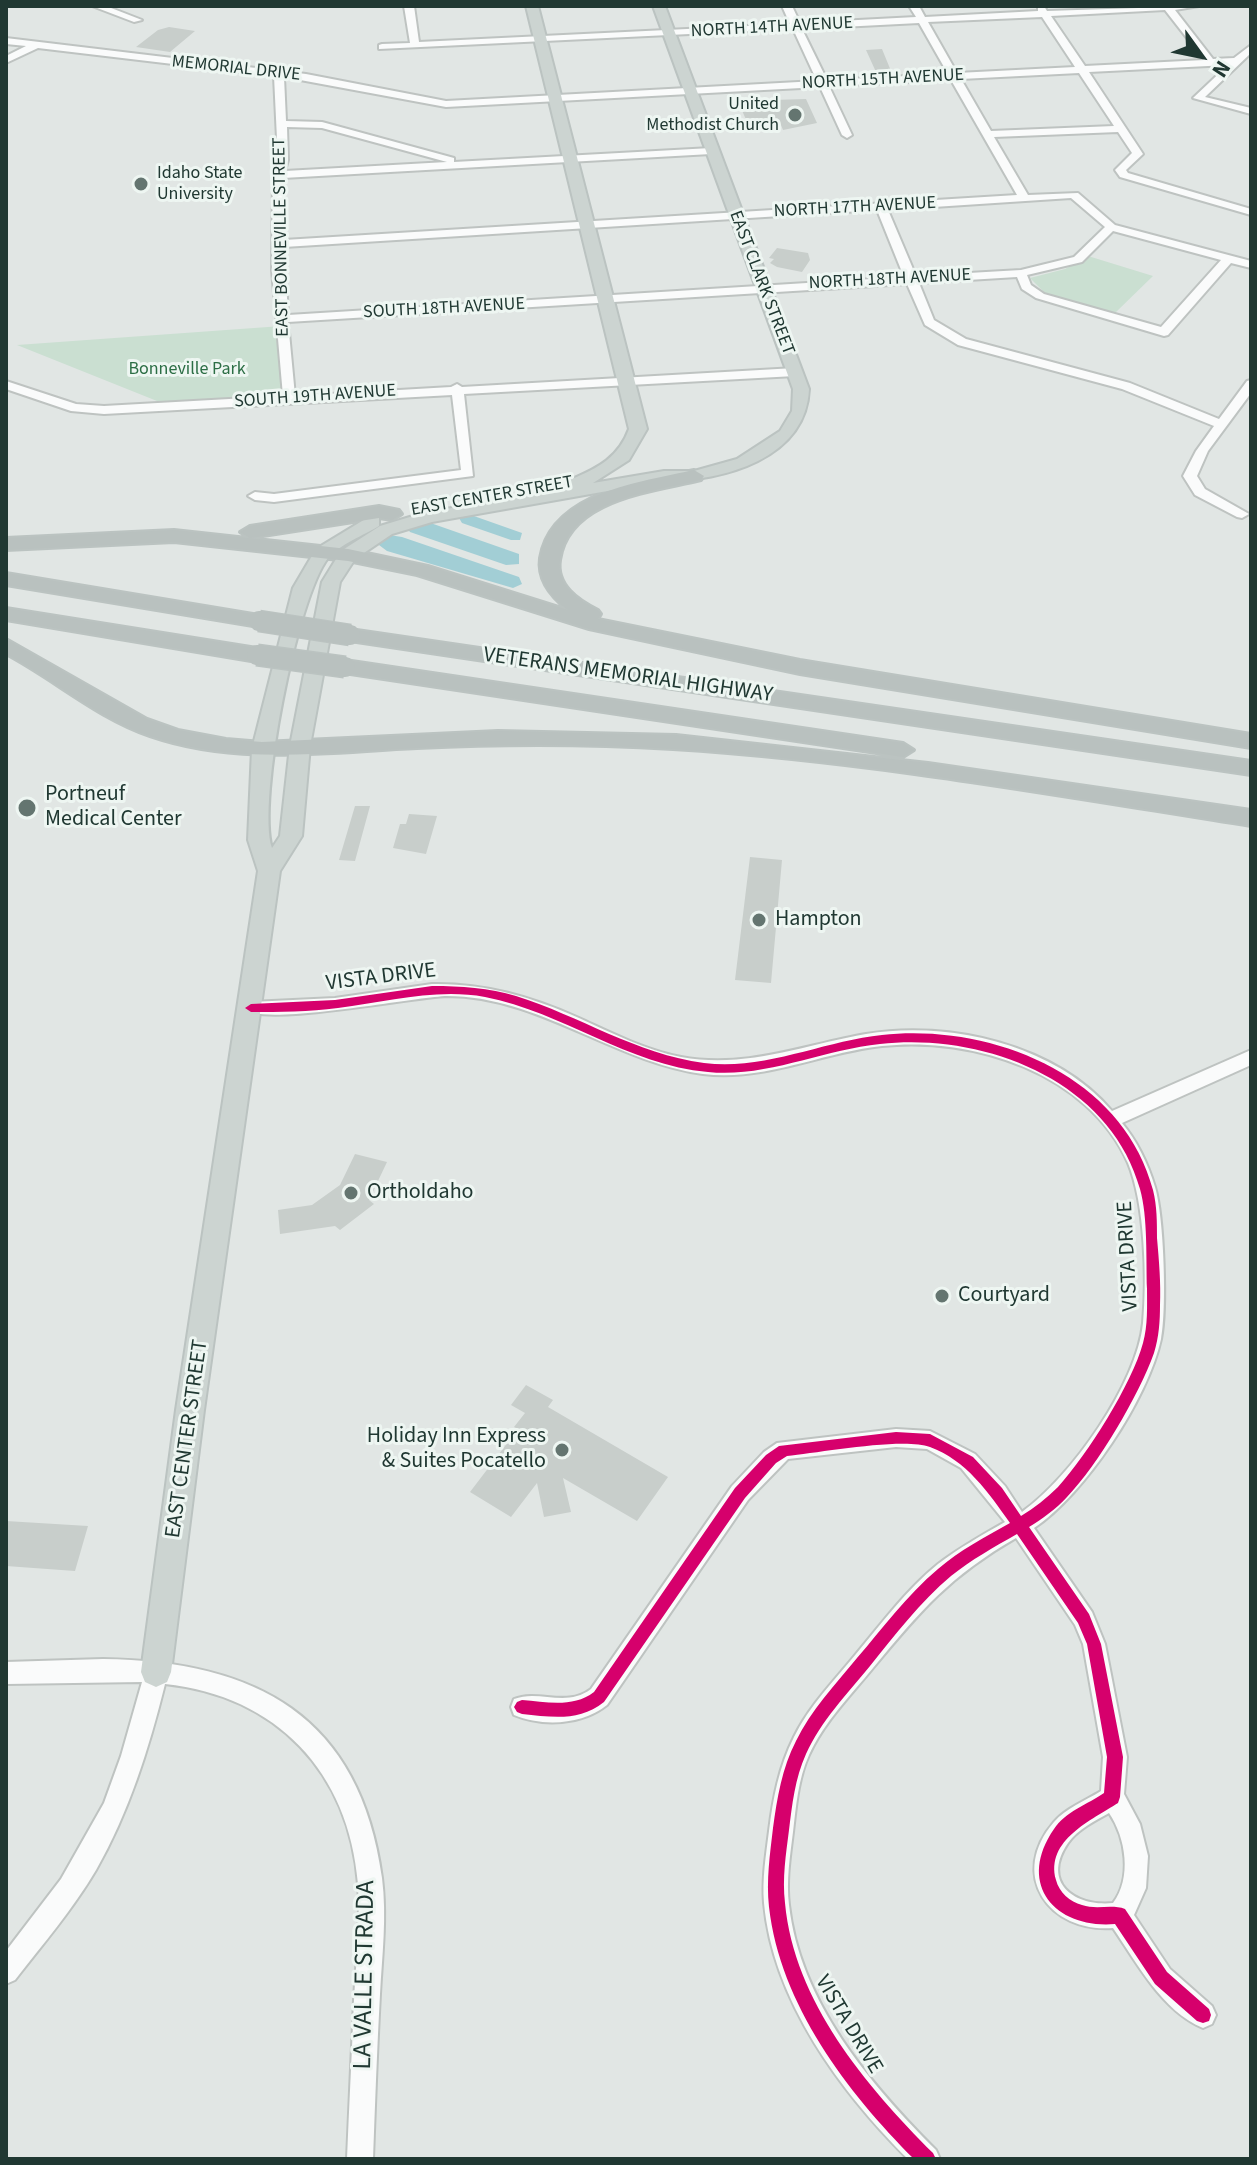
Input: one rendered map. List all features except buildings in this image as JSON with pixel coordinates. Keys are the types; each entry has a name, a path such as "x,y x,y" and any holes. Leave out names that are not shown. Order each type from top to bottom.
{"highway":[{"path":"631,631 571,605 549,572 552,547 574,516 600,501 694,476"},
{"path":"6,544 263,532 379,512 392,514"},
{"path":"174,536 348,555 421,570 589,623 829,672 1251,741"},
{"name":"VETERANS MEMORIAL HIGHWAY","path":"6,579 350,635 1251,768"},
{"name":"VETERANS MEMORIAL HIGHWAY","path":"6,614 257,655 1251,804"},
{"path":"6,645 42,663 140,724 201,743 262,749 579,740 732,746 929,770 1251,818"}],"main road":[{"path":"532,6 628,383 638,429 633,445 634,455 664,476"},
{"name":"EAST CLARK STREET","path":"659,6 694,91 711,151 801,389 800,411 787,434 743,463 694,476 664,476"},
{"name":"EAST CENTER STREET","path":"269,871 259,840 262,749 302,588 322,553 358,529 392,514 576,484 612,467 633,445"},
{"name":"EAST CENTER STREET","path":"156,1672 190,1410 269,871 291,836 300,746 331,582 348,555 386,530 429,517 664,476"}],"street":[{"path":"97,6 137,20"},
{"path":"409,6 415,46"},
{"path":"787,6 847,135"},
{"path":"914,6 1024,198"},
{"name":"NORTH 14TH AVENUE","path":"382,47 923,21 1042,10 1194,6"},
{"path":"1168,7 1209,60"},
{"path":"1042,10 1138,154 1120,170 1130,180 1251,212"},
{"name":"MEMORIAL DRIVE","path":"6,41 332,81 427,102 556,98"},
{"path":"6,60 38,44"},
{"path":"1251,48 1198,98 1251,111"},
{"name":"NORTH 15TH AVENUE","path":"556,98 1209,60 1238,61"},
{"name":"EAST BONNEVILLE STREET","path":"279,76 283,160 278,175 278,244 289,398"},
{"path":"280,124 322,125 468,164"},
{"path":"988,134 1122,129"},
{"path":"278,175 711,151"},
{"name":"NORTH 17TH AVENUE","path":"278,244 1074,195 1111,227"},
{"path":"881,206 914,278 929,322 962,342 1126,386 1222,425"},
{"path":"1111,227 1251,265"},
{"name":"NORTH 18TH AVENUE","path":"606,300 1021,273 1078,260 1111,227"},
{"path":"1021,273 1026,287 1040,296 1164,332 1229,259"},
{"name":"SOUTH 18TH AVENUE","path":"282,319 606,300"},
{"name":"SOUTH 19TH AVENUE","path":"6,385 75,408 104,410 457,388 628,383 795,372"},
{"path":"1242,514 1200,492 1190,476 1202,451 1251,384"},
{"path":"255,496 274,498 468,473 457,388"},
{"name":"VISTA DRIVE","path":"251,1008 310,1007 398,992 458,990 510,999 635,1053 675,1064 712,1068 764,1064 866,1042 929,1037 976,1044 1030,1060 1074,1086 1110,1120 1131,1151 1147,1190 1153,1282 1151,1339 1145,1358 1088,1459 1046,1509 946,1571 909,1609 831,1702 802,1745 785,1792 777,1857 778,1915 802,1993 850,2076 927,2159"},
{"path":"1110,1120 1251,1057"},
{"path":"522,1707 576,1710 591,1705 740,1493 784,1450 896,1438 930,1440 968,1461 997,1493 1084,1619 1094,1644 1115,1757 1112,1797 1123,1811 1138,1878 1133,1896 1119,1915 1097,1920 1083,1918 1062,1905 1047,1886 1048,1861 1060,1833 1112,1797"},
{"name":"LA VALLE STRADA","path":"6,1673 121,1669 201,1679 245,1692 281,1712 311,1738 345,1784 365,1852 372,1909 360,2159"},
{"name":"EAST CENTER STREET","path":"6,1971 71,1886 105,1826 142,1737 156,1672"},
{"path":"1119,1915 1161,1978 1203,2015"}],"green space":[{"path":"1088,256 1153,276 1115,313 1045,293 1030,278 1065,269"},
{"name":"Bonneville Park","path":"282,326 283,399 177,409 17,345"}],"water":[{"path":"471,515 522,533 520,540 511,540 462,523 459,518"},
{"path":"422,520 519,554 519,564 506,565 410,532 406,527"},
{"path":"383,534 402,537 519,577 522,584 513,588 387,551 375,542"}],"cycle path":[{"path":"251,1008 335,1005 432,991 485,993 542,1010 650,1055 708,1068 768,1064 880,1039 920,1038 974,1044 1030,1061 1081,1092 1121,1135 1136,1160 1150,1212 1153,1317 1147,1353 1130,1390 1074,1479 1060,1494 1029,1519 960,1560 925,1591 898,1621 808,1734 793,1767 785,1798 776,1894 786,1949 798,1982 833,2048 855,2079 927,2159"},
{"path":"522,1707 573,1709 599,1697 740,1493 771,1459 784,1450 896,1438 930,1440 968,1461 997,1493 1084,1619 1094,1644 1115,1757 1112,1797 1060,1834 1050,1852 1046,1869 1048,1884 1055,1897 1082,1914 1099,1917 1119,1915 1161,1978 1203,2015"}],"place":[{"name":"United Methodist Church","path":"795,115"},
{"name":"Idaho State University","path":"141,184"},
{"name":"Portneuf Medical Center","path":"27,808"},
{"name":"Hampton","path":"759,920"},
{"name":"OrthoIdaho","path":"351,1193"},
{"name":"Courtyard","path":"942,1296"},
{"name":"Holiday Inn Express & Suites Pocatello","path":"562,1450"}]}
